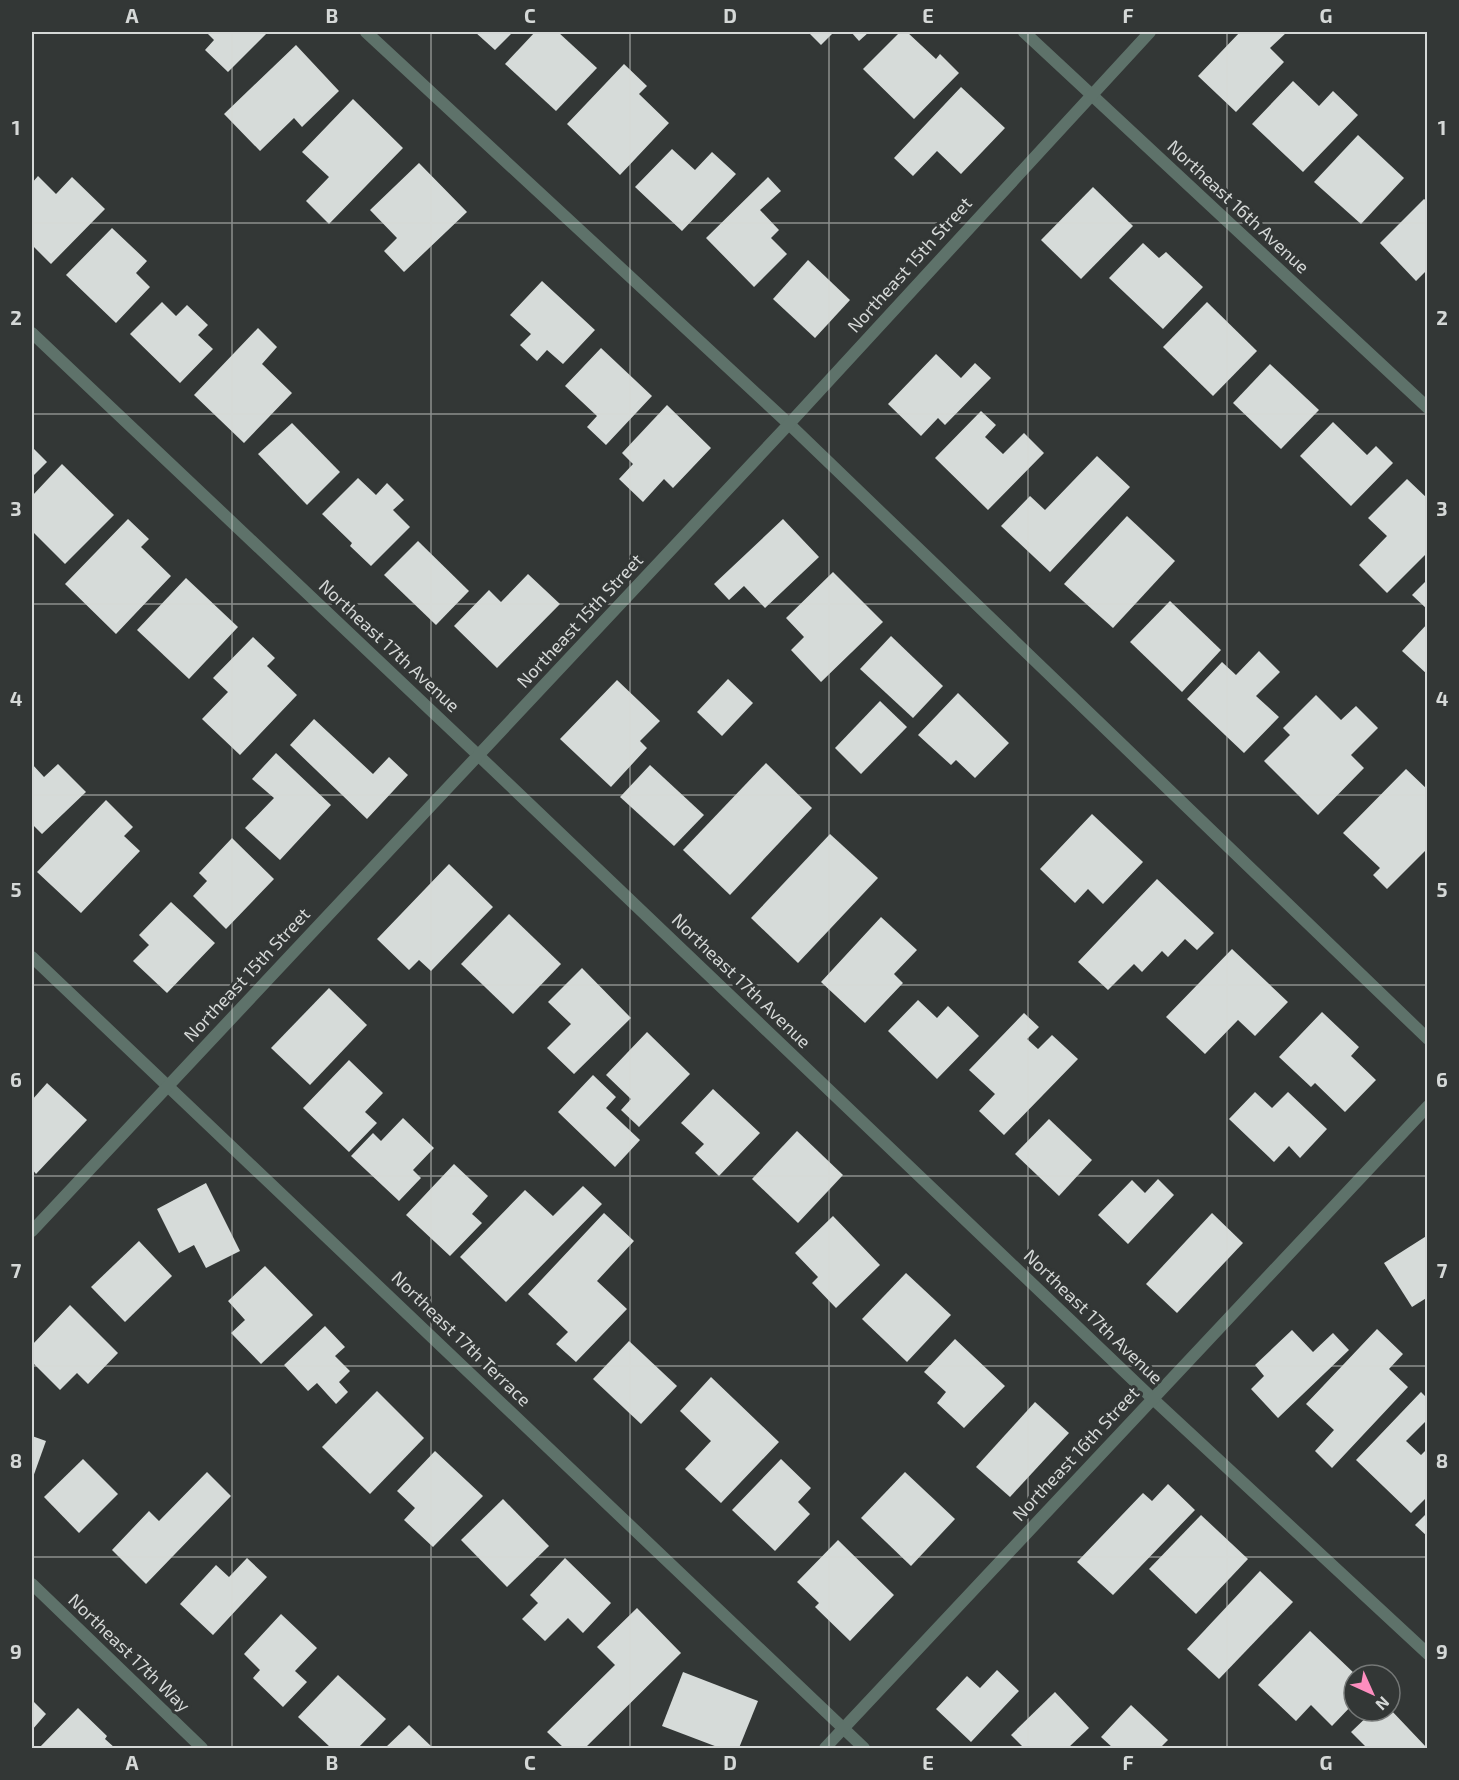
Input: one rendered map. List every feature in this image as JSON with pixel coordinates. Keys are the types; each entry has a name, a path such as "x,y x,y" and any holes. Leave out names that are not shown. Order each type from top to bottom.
{"street":[{"path":"366,32 789,424 1428,1039"},
{"name":"Northeast 16th Avenue","path":"1024,32 1428,408"},
{"name":"Northeast 15th Street","path":"32,1231 789,424 1150,32"},
{"name":"Northeast 17th Avenue","path":"32,333 1153,1399 1428,1654"},
{"name":"Northeast 17th Terrace","path":"32,957 864,1749"},
{"name":"Northeast 16th Street","path":"825,1749 1428,1106"},
{"name":"Northeast 17th Way","path":"32,1584 202,1749"}],"building":[{"path":"206,32 268,32 228,72 205,50 214,40"},
{"path":"475,32 513,32 495,50"},
{"path":"535,32 558,32 597,68 556,111 505,64"},
{"path":"808,32 834,32 821,45"},
{"path":"851,32 869,32 859,41"},
{"path":"900,32 907,32 936,59 940,54 959,73 914,119 863,69"},
{"path":"1240,32 1287,32 1270,48 1284,62 1236,112 1198,76"},
{"path":"296,45 339,91 302,127 294,118 260,151 224,114"},
{"path":"624,64 647,86 639,94 669,123 620,175 567,124"},
{"path":"1293,81 1319,106 1333,91 1358,115 1303,172 1252,124"},
{"path":"961,87 1005,128 961,174 937,151 913,176 894,158"},
{"path":"353,99 403,148 329,224 306,201 329,177 302,152"},
{"path":"1358,135 1404,178 1361,224 1314,182"},
{"path":"672,149 695,170 712,152 736,174 682,231 635,187"},
{"path":"419,163 467,212 404,272 384,251 397,238 370,210"},
{"path":"38,176 56,194 72,177 105,209 51,264 32,245 32,183"},
{"path":"768,177 781,191 760,210 779,230 771,238 787,254 754,287 706,238"},
{"path":"1093,187 1133,226 1081,279 1041,240"},
{"path":"1424,199 1428,202 1428,273 1426,271 1416,281 1380,243"},
{"path":"112,228 147,261 136,273 150,287 116,323 66,275"},
{"path":"1143,243 1159,258 1166,252 1203,287 1163,329 1109,278"},
{"path":"808,260 850,300 815,338 773,299"},
{"path":"542,281 595,330 563,364 547,350 537,361 520,345 531,334 510,315"},
{"path":"162,302 176,316 187,305 208,325 198,335 213,349 180,383 130,334"},
{"path":"1207,302 1257,351 1213,396 1163,347"},
{"path":"258,328 277,347 262,364 292,393 244,443 194,395"},
{"path":"601,348 652,396 606,445 587,427 597,416 565,386"},
{"path":"936,354 961,378 975,363 991,378 945,425 938,418 921,436 888,404"},
{"path":"1270,364 1319,410 1281,449 1233,403"},
{"path":"667,405 711,448 673,488 664,479 643,502 619,479 633,464 622,453"},
{"path":"981,411 996,425 985,437 1003,454 1024,433 1044,453 988,510 935,458"},
{"path":"1333,422 1367,455 1376,446 1393,463 1351,506 1300,456"},
{"path":"292,423 340,472 307,505 258,454"},
{"path":"32,447 47,462 32,477"},
{"path":"1097,456 1130,487 1050,572 1001,526 1030,496 1045,510"},
{"path":"62,464 114,515 65,564 32,531 32,496"},
{"path":"358,478 376,495 387,483 404,500 393,510 410,527 371,566 350,546 352,543 322,514"},
{"path":"1407,479 1428,499 1428,552 1387,593 1359,565 1387,536 1368,518"},
{"path":"1127,516 1175,561 1113,628 1064,584"},
{"path":"128,519 149,539 141,547 171,576 116,634 65,584"},
{"path":"783,519 819,557 765,608 744,586 729,600 714,584"},
{"path":"418,541 469,591 436,625 384,575"},
{"path":"833,572 883,622 821,682 791,650 804,637 786,618"},
{"path":"528,574 560,604 497,668 454,626 489,590 501,602"},
{"path":"186,578 238,627 189,679 137,630"},
{"path":"1428,579 1428,610 1412,595"},
{"path":"1170,601 1221,650 1182,692 1130,642"},
{"path":"1428,623 1428,675 1402,651"},
{"path":"891,636 943,686 913,718 860,669"},
{"path":"253,637 275,658 267,666 297,695 240,755 202,719 228,692 213,678"},
{"path":"1259,651 1280,672 1256,696 1279,717 1244,753 1187,699 1222,662 1236,675"},
{"path":"728,679 753,703 722,736 697,712"},
{"path":"617,680 660,721 640,741 647,748 611,787 560,739"},
{"path":"958,693 1009,743 975,778 956,760 951,765 918,735"},
{"path":"1316,695 1341,720 1356,706 1378,728 1351,755 1364,768 1318,815 1264,761 1290,735 1283,728"},
{"path":"880,701 907,727 861,774 835,748"},
{"path":"314,719 373,774 389,757 408,775 367,819 290,745"},
{"path":"276,753 331,805 280,860 245,828 274,798 252,779"},
{"path":"766,763 812,808 730,895 683,850"},
{"path":"32,764 44,777 58,764 86,792 42,834 32,824"},
{"path":"650,765 704,815 674,846 620,797"},
{"path":"1406,769 1428,790 1428,824 1425,826 1428,829 1428,848 1387,889 1373,875 1380,868 1343,833"},
{"path":"106,800 133,827 124,836 140,851 81,913 37,872"},
{"path":"1092,814 1143,862 1103,904 1088,889 1075,903 1040,869"},
{"path":"830,834 878,878 798,963 751,918"},
{"path":"232,838 274,879 226,929 193,896 207,881 199,873"},
{"path":"449,864 493,907 431,971 419,960 409,970 377,939"},
{"path":"1157,879 1214,933 1197,950 1185,939 1168,957 1162,951 1142,972 1134,964 1108,990 1078,962"},
{"path":"171,902 215,943 167,993 133,961 149,945 139,935"},
{"path":"509,914 561,964 513,1014 461,964"},
{"path":"881,917 917,950 894,974 903,983 865,1023 821,982"},
{"path":"1232,949 1288,1002 1255,1036 1238,1020 1205,1054 1166,1017"},
{"path":"582,968 631,1018 574,1074 547,1048 571,1024 548,1002"},
{"path":"329,988 367,1025 310,1085 271,1048"},
{"path":"918,1000 937,1018 948,1006 979,1036 937,1079 888,1031"},
{"path":"1322,1012 1359,1047 1351,1056 1376,1080 1345,1112 1315,1083 1311,1087 1279,1057"},
{"path":"1024,1013 1039,1027 1027,1039 1038,1049 1052,1035 1078,1059 1004,1135 979,1111 995,1094 969,1070"},
{"path":"647,1032 690,1074 639,1127 621,1110 631,1099 606,1075"},
{"path":"349,1060 383,1093 365,1112 377,1123 349,1152 303,1108"},
{"path":"593,1075 616,1097 606,1108 640,1140 615,1167 558,1112"},
{"path":"47,1083 87,1120 36,1174 32,1169 32,1100"},
{"path":"713,1089 760,1133 719,1176 695,1153 704,1144 681,1123"},
{"path":"1255,1092 1272,1108 1288,1092 1327,1129 1300,1158 1289,1146 1274,1162 1229,1119"},
{"path":"403,1118 434,1148 413,1170 421,1178 399,1201 351,1156 373,1133 381,1141"},
{"path":"1049,1119 1092,1160 1059,1196 1015,1154"},
{"path":"797,1131 843,1175 798,1223 752,1179"},
{"path":"454,1164 488,1196 472,1214 482,1223 450,1256 406,1215"},
{"path":"1158,1179 1174,1195 1128,1244 1098,1215 1132,1180 1145,1193"},
{"path":"206,1183 240,1251 206,1268 194,1245 179,1253 157,1209"},
{"path":"583,1186 602,1204 506,1302 460,1257 525,1190 553,1216"},
{"path":"604,1213 634,1241 597,1281 627,1309 576,1362 556,1344 568,1332 528,1294"},
{"path":"1212,1213 1243,1243 1177,1313 1146,1284"},
{"path":"833,1216 880,1265 836,1308 812,1283 818,1277 795,1253"},
{"path":"1428,1235 1428,1297 1412,1307 1384,1263"},
{"path":"139,1241 172,1276 125,1322 91,1287"},
{"path":"265,1266 313,1315 261,1364 231,1333 245,1320 228,1301"},
{"path":"906,1273 951,1315 907,1362 862,1319"},
{"path":"70,1305 118,1353 88,1384 77,1373 60,1390 32,1362 32,1345"},
{"path":"325,1326 345,1347 335,1356 350,1371 339,1382 348,1392 336,1404 317,1383 308,1391 284,1365"},
{"path":"1377,1329 1403,1354 1389,1369 1408,1387 1332,1468 1315,1451 1334,1430 1306,1404"},
{"path":"1292,1330 1313,1352 1333,1333 1349,1350 1278,1418 1251,1389 1264,1376 1255,1365"},
{"path":"955,1339 1005,1386 964,1428 937,1403 946,1392 924,1372"},
{"path":"629,1341 677,1386 641,1424 593,1379"},
{"path":"711,1377 779,1442 721,1503 685,1469 711,1441 680,1411"},
{"path":"377,1391 424,1438 370,1494 322,1447"},
{"path":"1421,1392 1428,1399 1428,1419 1406,1441 1421,1455 1428,1448 1428,1496 1411,1513 1356,1460"},
{"path":"1035,1402 1069,1433 1010,1497 976,1467"},
{"path":"32,1436 46,1441 32,1480"},
{"path":"435,1451 483,1496 433,1547 404,1520 415,1508 397,1491"},
{"path":"83,1459 118,1494 79,1533 44,1497"},
{"path":"781,1459 811,1488 798,1502 810,1514 775,1551 732,1510"},
{"path":"207,1472 231,1496 146,1584 112,1550 149,1511 159,1521"},
{"path":"905,1472 955,1519 911,1566 861,1518"},
{"path":"1168,1484 1195,1510 1113,1595 1077,1562 1143,1493 1152,1501"},
{"path":"503,1499 549,1546 507,1587 461,1540"},
{"path":"1428,1512 1428,1537 1415,1525"},
{"path":"1201,1515 1248,1559 1196,1614 1149,1569"},
{"path":"838,1540 894,1595 850,1641 815,1607 819,1603 797,1582"},
{"path":"247,1558 267,1577 213,1635 180,1604 216,1565 229,1577"},
{"path":"565,1558 611,1603 583,1633 568,1618 545,1641 522,1619 538,1603 530,1595"},
{"path":"1260,1571 1293,1602 1219,1679 1187,1649"},
{"path":"637,1608 681,1653 585,1748 564,1748 547,1732 615,1665 597,1647"},
{"path":"281,1614 317,1648 295,1671 307,1682 283,1707 253,1678 260,1670 244,1654"},
{"path":"1310,1631 1343,1663 1342,1716 1332,1726 1311,1705 1296,1721 1258,1685"},
{"path":"997,1670 1019,1691 971,1742 936,1709 967,1676 980,1688"},
{"path":"683,1672 758,1701 739,1748 720,1748 662,1726"},
{"path":"338,1675 386,1719 358,1748 331,1748 298,1717"},
{"path":"1055,1692 1089,1728 1068,1748 1024,1748 1011,1735"},
{"path":"32,1700 46,1714 32,1730"},
{"path":"1131,1705 1168,1740 1160,1748 1113,1748 1101,1737"},
{"path":"78,1708 107,1736 105,1739 115,1748 39,1748"},
{"path":"1402,1722 1427,1748 1367,1748 1351,1732 1360,1723"},
{"path":"409,1725 433,1748 385,1748"}]}
